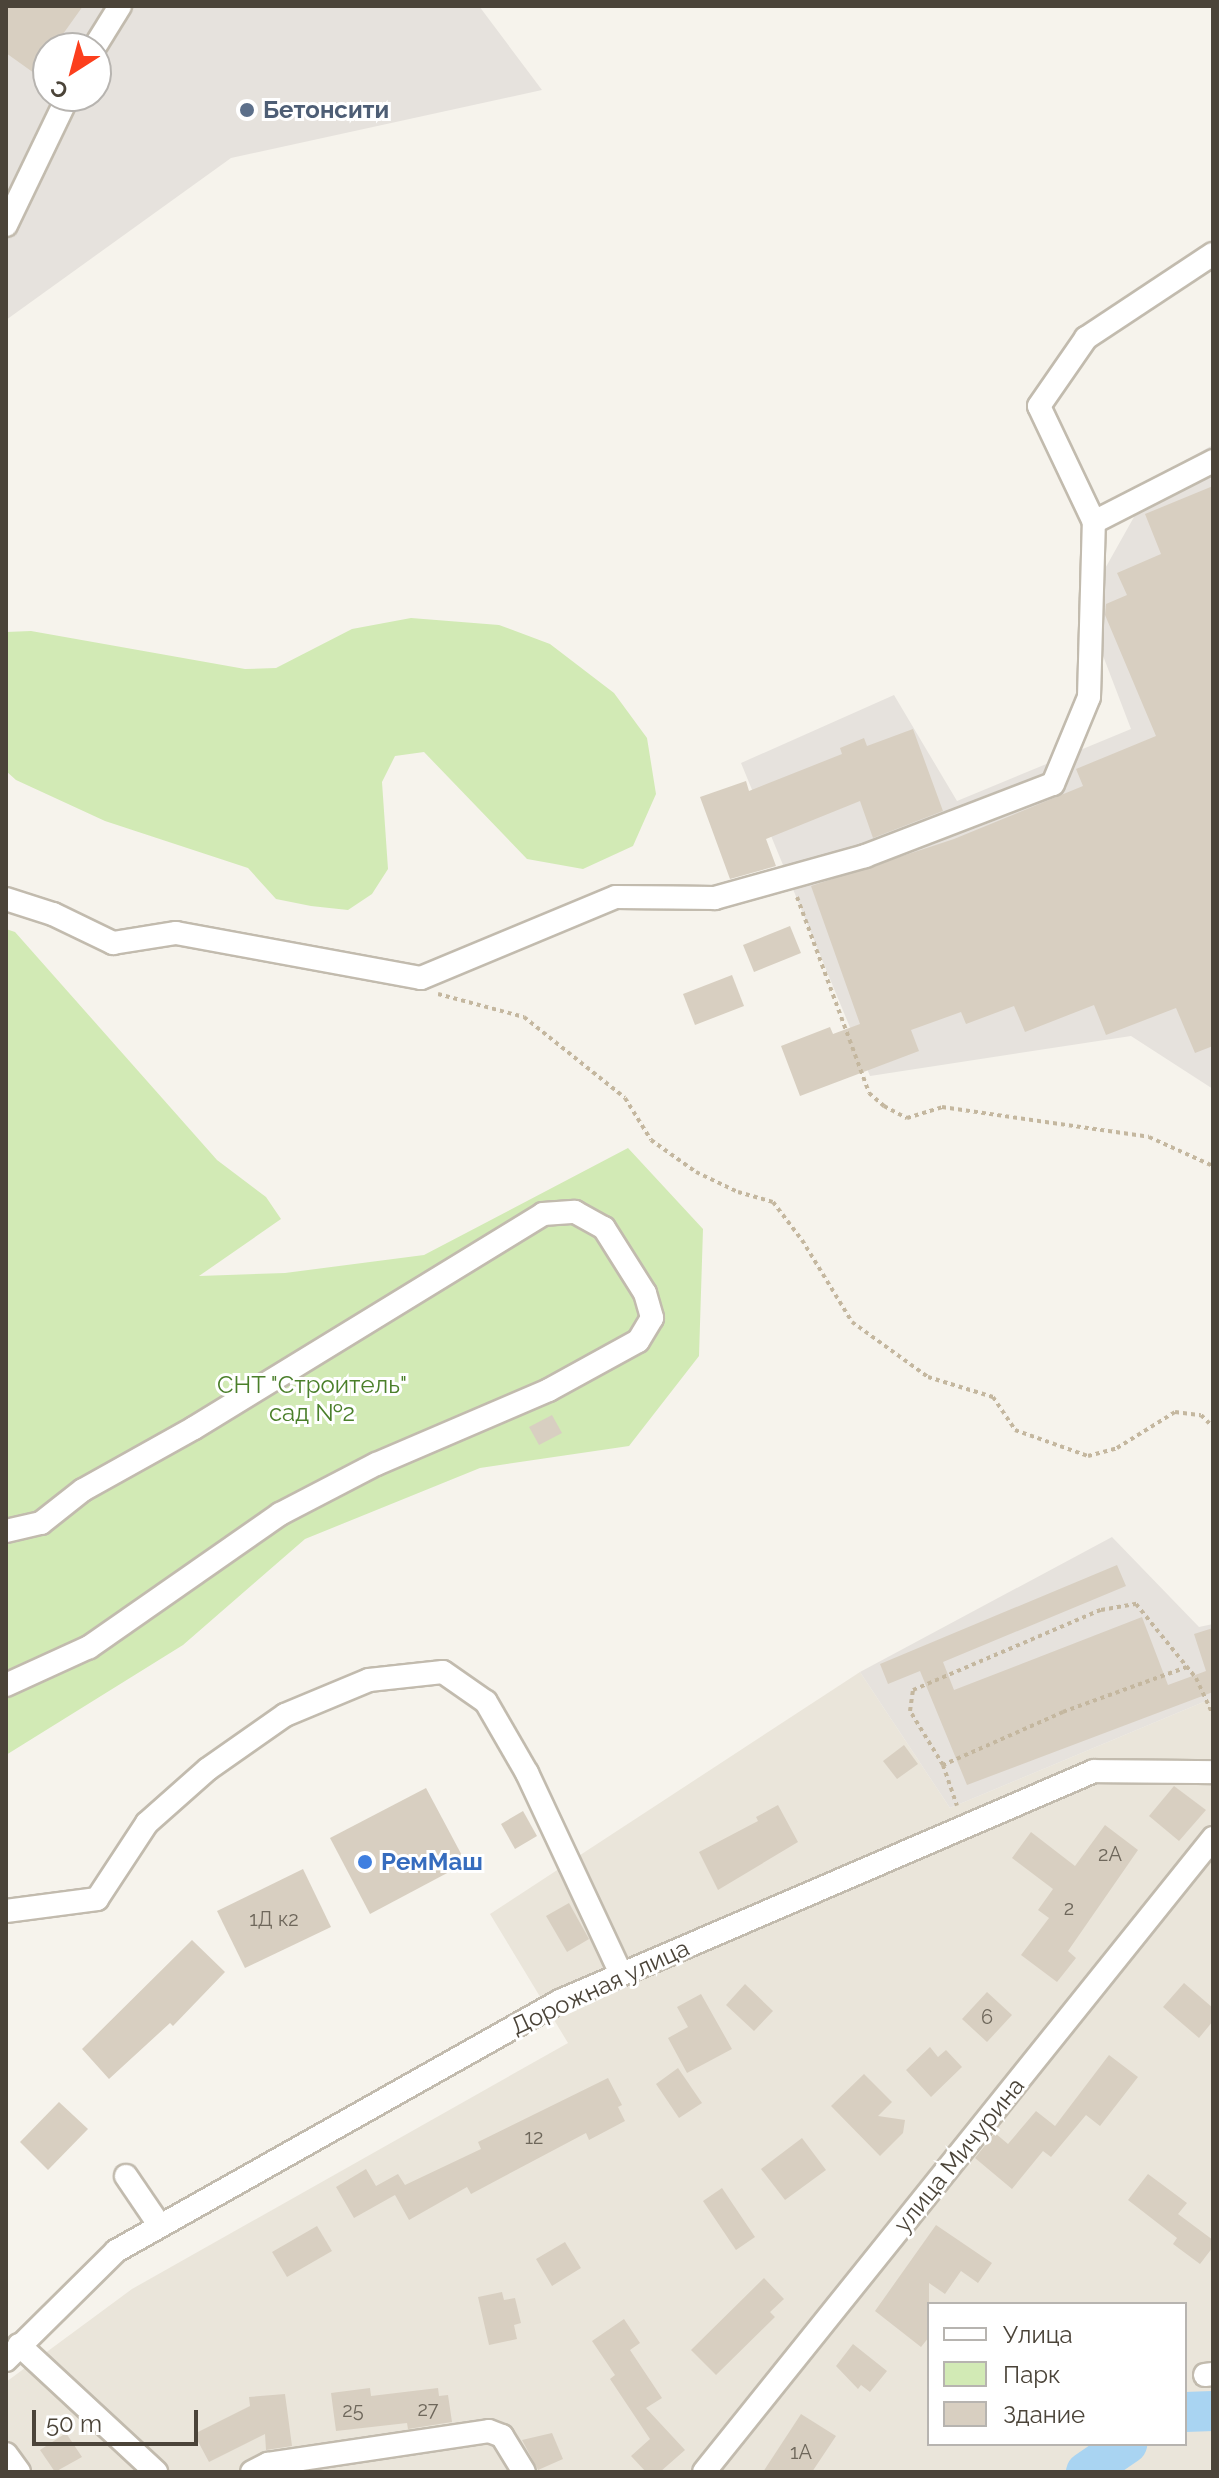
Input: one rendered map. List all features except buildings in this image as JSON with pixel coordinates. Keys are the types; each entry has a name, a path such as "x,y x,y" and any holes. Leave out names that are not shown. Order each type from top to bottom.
{"street":[{"path":"104,32 120,6"},
{"path":"6,225 60,112"},
{"path":"6,899 53,914 113,943 176,933 421,978 616,897 715,898 865,856 1053,784 1089,697 1094,522 1039,406 1086,338 1213,254"},
{"path":"1094,522 1213,461"},
{"path":"6,1531 41,1523 83,1490 194,1428 543,1214 575,1212 604,1228 645,1293 652,1318 638,1341 549,1390 376,1464 280,1514 89,1647 6,1685"},
{"path":"6,1911 97,1899 147,1823 208,1769 285,1715 369,1680 443,1672 486,1702 527,1773 621,1974"},
{"name":"Дорожная улица","path":"12,2352 116,2251 560,2001 1094,1771 1213,1772"},
{"name":"улица Мичурина","path":"704,2472 1213,1838"},
{"path":"126,2176 160,2226"},
{"path":"12,2352 156,2472"},
{"path":"252,2472 268,2464 489,2431 502,2436 524,2472"},
{"path":"6,2454 19,2472"}],"path":[{"path":"790,876 869,1093 884,1106 907,1118 942,1107 1149,1137 1213,1166"},
{"path":"429,990 524,1017 625,1098 651,1140 696,1172 738,1192 773,1202 802,1240 852,1322 928,1377 993,1397 1015,1430 1088,1456 1117,1448 1175,1412 1201,1415 1213,1427"},
{"path":"965,1827 943,1765 910,1711 913,1690 1101,1610 1136,1604 1196,1678 1213,1715"},
{"path":"943,1765 1063,1712 1187,1667"}],"shaded area":[{"path":"6,6 479,6 542,90 231,158 6,320"},
{"path":"1213,445 1213,1089 1131,1036 870,1076 741,763 894,695 957,801 1131,729 1084,606 1157,476"},
{"path":"1112,1537 1199,1627 1213,1624 1213,1698 950,1808 860,1672"},
{"path":"860,1672 950,1808 1213,1698 1213,2472 6,2472 6,2382 132,2289 568,2043 490,1914"}],"green space":[{"path":"411,618 499,625 550,644 614,693 647,738 656,794 633,846 583,869 527,859 424,752 395,756 382,782 388,869 372,894 348,910 311,906 276,899 248,868 105,821 16,780 6,771 6,632 31,631 245,669 276,668 352,629"},
{"name":"СНТ \"Строитель\" сад №2","path":"6,929 15,932 217,1160 266,1197 281,1219 199,1276 285,1273 424,1255 628,1148 703,1229 699,1356 629,1446 480,1468 305,1539 183,1645 6,1755"}],"waterway":[{"path":"1187,2412 1213,2411"},
{"path":"1086,2472 1124,2446"}],"place":[{"name":"Бетонсити","path":"247,110"},
{"name":"РемМаш","path":"365,1862"}]}
